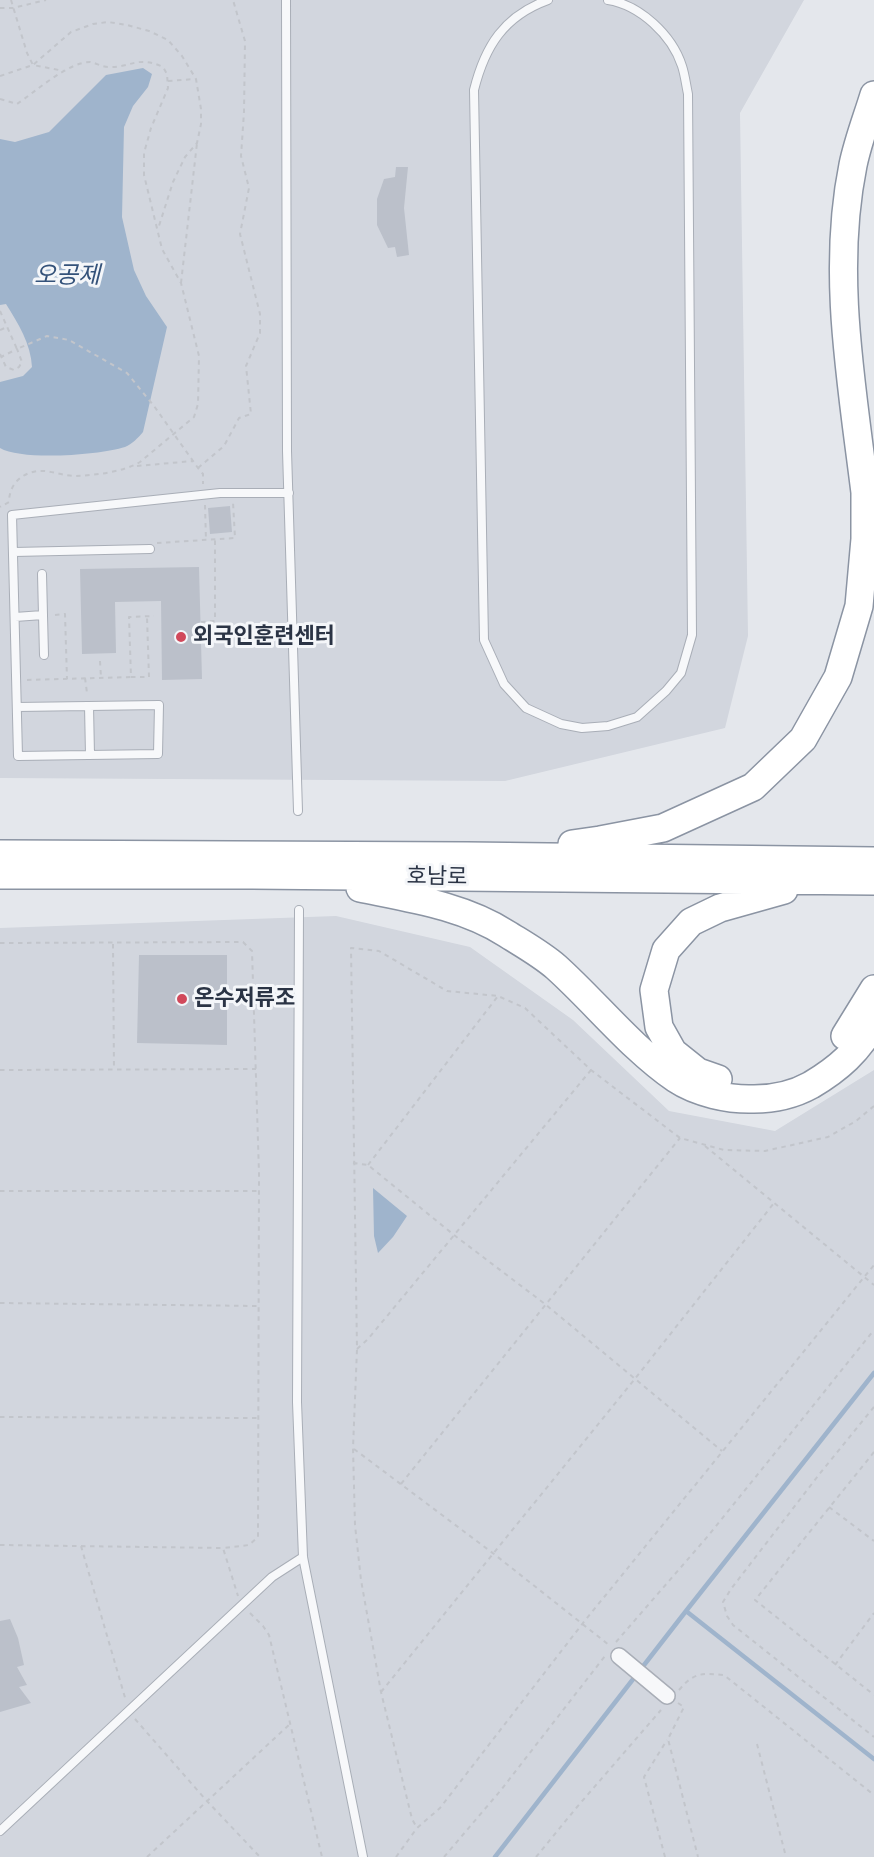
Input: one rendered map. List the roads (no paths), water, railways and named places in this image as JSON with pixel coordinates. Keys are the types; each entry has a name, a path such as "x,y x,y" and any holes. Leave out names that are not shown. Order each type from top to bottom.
{"highway":[{"path":"874,95 853,165 845,240 844,297 874,573"},
{"path":"874,140 860,225 858,315 874,441"},
{"path":"466,856 600,840 663,828 753,787 803,739 838,677 859,606 865,539 865,490"},
{"name":"호남로","path":"0,854 874,861"},
{"name":"호남로","path":"0,875 864,881"},
{"path":"252,875 340,884 464,912 504,932 554,966 637,1047 677,1080 711,1094 740,1100 774,1099 802,1090 828,1075 848,1059 866,1038 874,1022"},
{"path":"864,881 785,890 720,908 691,922 666,950 654,990 659,1027 673,1052 698,1072 733,1084 768,1084 797,1076 827,1057 848,1033 874,988"}],"street":[{"path":"615,1652 669,1697"}],"lane":[{"path":"286,0 289,493 297,811"},
{"path":"548,0 533,5 513,18 492,43 480,66 474,90 484,640 504,684 526,708 561,724 582,728 608,726 638,717 666,691 681,673 692,635 688,94 682,65 670,41 653,23 634,10 608,0"},
{"path":"16,707 159,705 158,754 18,756 16,707 14,552 12,515 220,493 289,493"},
{"path":"14,552 150,549"},
{"path":"42,574 47,615 44,655"},
{"path":"15,617 47,615"},
{"path":"89,706 90,756"},
{"path":"299,910 297,1402 303,1557 363,1857"},
{"path":"0,1831 242,1605 273,1577 303,1557"}],"water":[{"name":"오공제","path":"143,68 152,74 148,87 133,106 124,127 122,217 134,270 146,296 167,327 143,432 125,447 113,450 43,456 11,452 0,448 0,382 23,376 32,367 29,350 19,326 6,304 0,305 0,139 15,142 49,132 106,75"},
{"path":"373,1188 407,1216 393,1237 378,1253 374,1236"}],"waterway":[{"path":"495,1857 874,1373"},
{"path":"686,1611 874,1759"}],"place":[{"name":"외국인훈련센터","path":"181,637"},
{"name":"온수저류조","path":"182,999"}]}
